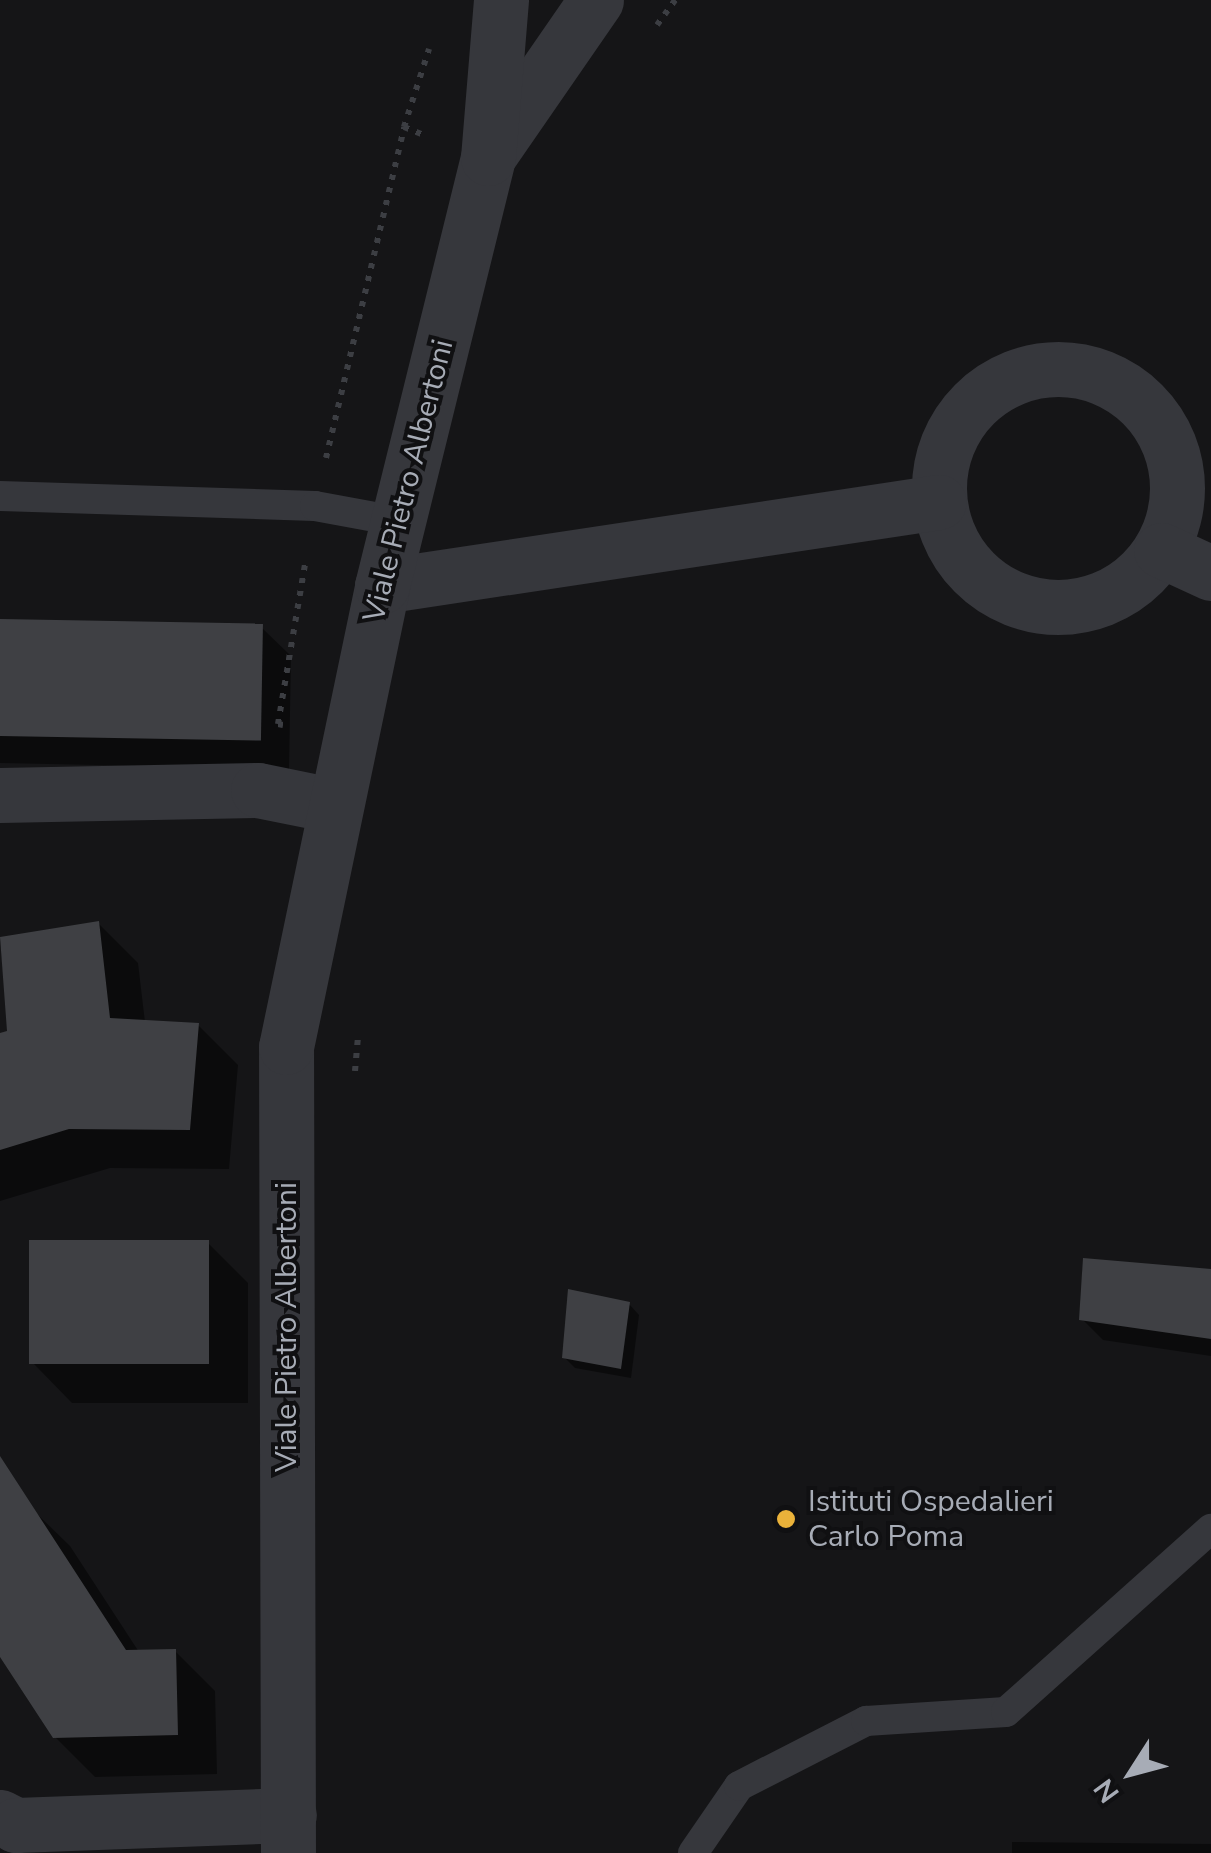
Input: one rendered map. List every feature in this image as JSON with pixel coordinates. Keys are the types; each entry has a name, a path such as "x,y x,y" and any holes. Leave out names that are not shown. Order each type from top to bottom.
{"street":[{"path":"488,158 501,0"},
{"path":"488,158 585,9"},
{"name":"Viale Pietro Albertoni","path":"288,1834 286,1047 332,805 488,158"},
{"path":"1046,368 1084,371 1119,384 1148,408 1168,441 1177,478 1174,516 1160,550 1108,596 1075,606 1040,606 1002,594 971,570 950,538 938,502 941,464 954,428 977,398 1010,378 1046,368"},
{"path":"382,586 938,502"},
{"path":"1160,550 1211,573"},
{"path":"0,794 258,790 332,805"},
{"path":"0,1817 16,1825 288,1834"}],"lane":[{"path":"0,496 314,506 401,522"},
{"path":"693,1853 739,1786 866,1721 1006,1712 1211,1528"}],"path":[{"path":"404,128 433,36"}],"building":[{"path":"0,619 263,624 261,741 0,736"},
{"path":"99,921 110,1018 199,1023 190,1130 69,1129 0,1150 0,1033 7,1031 0,937"},
{"path":"29,1240 209,1240 209,1364 29,1364"},
{"path":"1083,1258 1211,1269 1211,1339 1079,1320"},
{"path":"568,1289 630,1302 621,1369 562,1358"},
{"path":"0,1456 126,1650 176,1649 178,1735 53,1738 0,1657"}],"place":[{"name":"Istituti Ospedalieri Carlo Poma","path":"786,1519"}]}
